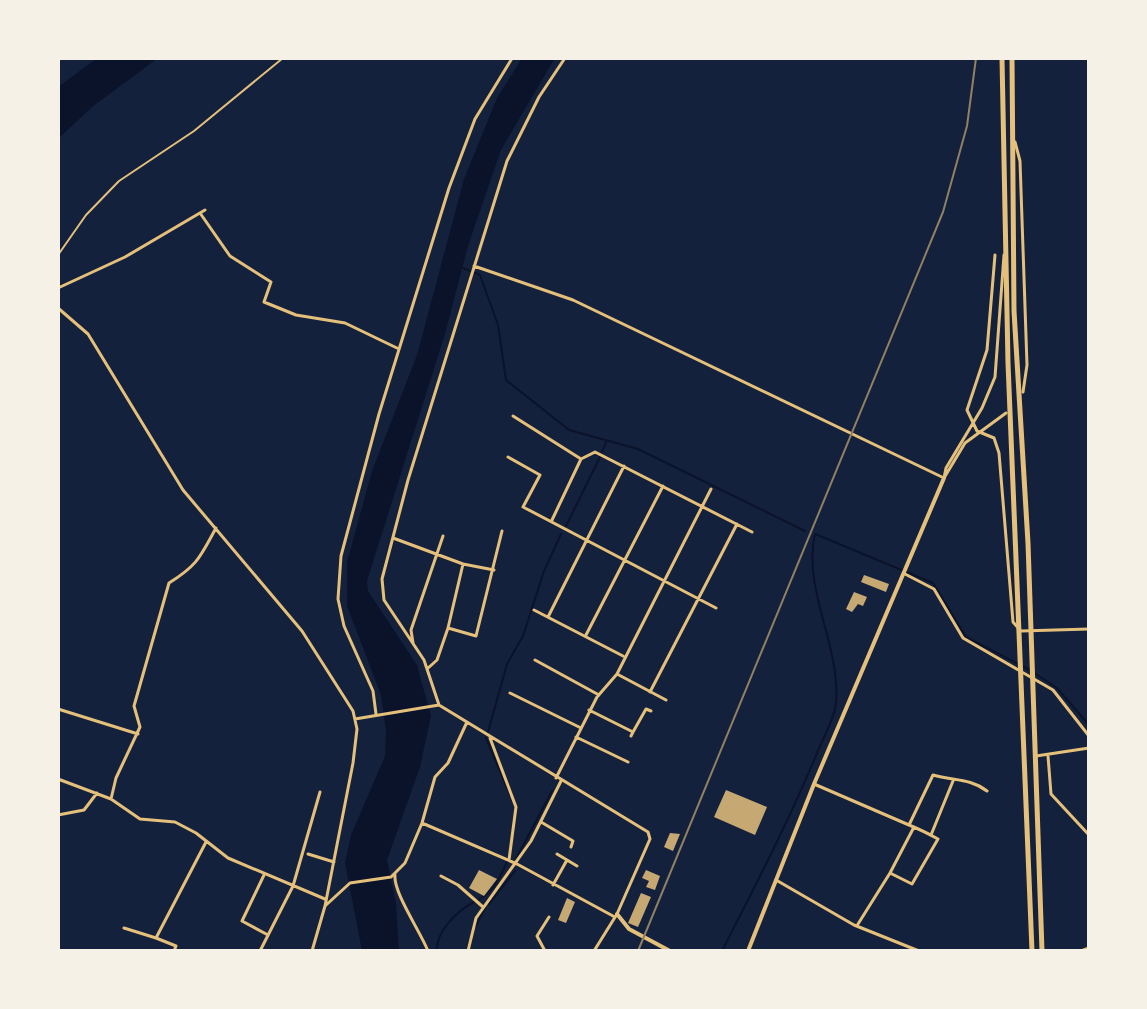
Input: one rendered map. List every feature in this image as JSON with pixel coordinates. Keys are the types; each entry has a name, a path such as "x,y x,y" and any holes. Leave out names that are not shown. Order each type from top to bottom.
{"highway":[{"path":"1002,58 1032,951"},
{"path":"1012,58 1014,311 1032,631 1042,951"}],"street":[{"path":"565,58 539,97 507,161 392,538 380,591 388,609 427,669 439,705 651,836 615,915 594,951"},
{"path":"376,714 373,691 344,626 338,599 338,573 399,349 449,188 475,119 511,60"},
{"path":"1015,142 1020,161 1027,365 1023,392"},
{"path":"58,288 125,257 205,210"},
{"path":"200,213 212,225 230,256 271,282 264,302 296,315 345,323 399,349"},
{"path":"944,478 946,468 988,397 997,364 1000,284 1006,247"},
{"path":"995,255 987,350 967,410 977,431 994,438 999,453 1013,622 1021,631 1089,629"},
{"path":"474,267 573,300 944,478"},
{"path":"58,308 88,334 183,490 302,631 355,719 353,763 325,906 312,951"},
{"path":"748,951 814,784 944,478 965,443 977,431 1006,413"},
{"path":"513,416 581,459"},
{"path":"551,522 581,459 595,452 752,532"},
{"path":"508,457 540,475 523,507 716,608"},
{"path":"548,617 624,466"},
{"path":"586,635 663,486"},
{"path":"556,778 589,710 617,674 711,489"},
{"path":"650,692 737,524"},
{"path":"111,799 116,778 140,727 134,706 169,583 191,569 204,555 216,528"},
{"path":"448,628 476,636 502,531"},
{"path":"414,647 411,630 435,551 443,536"},
{"path":"392,538 435,551 463,564 494,570"},
{"path":"427,669 437,660 448,628 463,564"},
{"path":"905,574 934,589 963,638 1053,690 1089,736"},
{"path":"534,610 625,657"},
{"path":"535,660 599,695"},
{"path":"617,674 666,700"},
{"path":"510,693 581,728"},
{"path":"355,719 439,705"},
{"path":"58,709 138,734"},
{"path":"589,710 632,734 646,709"},
{"path":"325,906 350,883 393,876 411,852 435,777 448,763 467,722"},
{"path":"490,737 516,807 509,860"},
{"path":"576,737 628,762"},
{"path":"1036,756 1089,748"},
{"path":"1048,756 1051,794 1089,835"},
{"path":"857,924 890,873 933,775 953,781 973,780 987,791"},
{"path":"58,779 111,799 140,819 175,822 228,858 325,899"},
{"path":"468,951 472,927 483,907 517,864 561,781"},
{"path":"931,835 953,781"},
{"path":"814,784 938,839 912,884 890,873"},
{"path":"260,951 293,886 320,792"},
{"path":"58,815 84,810 97,793"},
{"path":"541,822 573,841 571,847"},
{"path":"422,823 517,864 615,915 629,929 670,951"},
{"path":"156,938 206,842"},
{"path":"308,854 334,862"},
{"path":"557,854 577,866"},
{"path":"553,885 567,860"},
{"path":"265,874 242,921 268,935"},
{"path":"393,876 395,890 417,923 428,951"},
{"path":"441,876 458,885 483,907"},
{"path":"775,880 857,924 919,951"},
{"path":"545,951 537,936 549,917"},
{"path":"124,928 176,946 174,951"},
{"path":"1081,951 1089,948"}],"path":[{"path":"58,255 86,215 119,181 194,131 283,58"}],"water":[{"path":"97,58 158,58 92,107 58,139 58,87"},
{"path":"522,58 555,58 501,150 468,246 445,334 367,581 368,591 417,665 431,716 420,767 387,860 396,903 399,951 362,951 345,863 351,835 385,756 386,731 381,695 347,606 347,562 372,471 417,355 464,179 497,98"}],"building":[{"path":"864,575 889,584 886,592 861,582"},
{"path":"854,592 867,597 863,606 858,604 852,612 846,609"},
{"path":"726,790 767,807 755,835 714,817"},
{"path":"670,833 680,834 673,851 664,847"},
{"path":"479,870 497,879 484,896 469,888"},
{"path":"646,870 660,876 655,890 646,887 649,881 642,878"},
{"path":"641,893 651,897 638,927 628,923"},
{"path":"567,898 575,902 566,923 558,920"}],"waterway":[{"path":"463,268 480,275 498,325 506,380 569,430 638,449 805,531"},
{"path":"602,452 606,442"},
{"path":"566,526 600,457"},
{"path":"488,732 507,664 523,636 544,571 561,534"},
{"path":"722,951 795,803 835,708 833,660 814,575 812,554 815,534 933,583 966,637 1030,670"},
{"path":"1036,674 1057,688 1089,725"},
{"path":"486,738 510,795"},
{"path":"516,859 552,791"},
{"path":"478,900 499,879 507,862"},
{"path":"489,904 515,871"},
{"path":"437,951 440,936 449,922 474,902"},
{"path":"476,926 485,908"}],"railway":[{"path":"638,951 943,212 967,126 976,58"}]}
